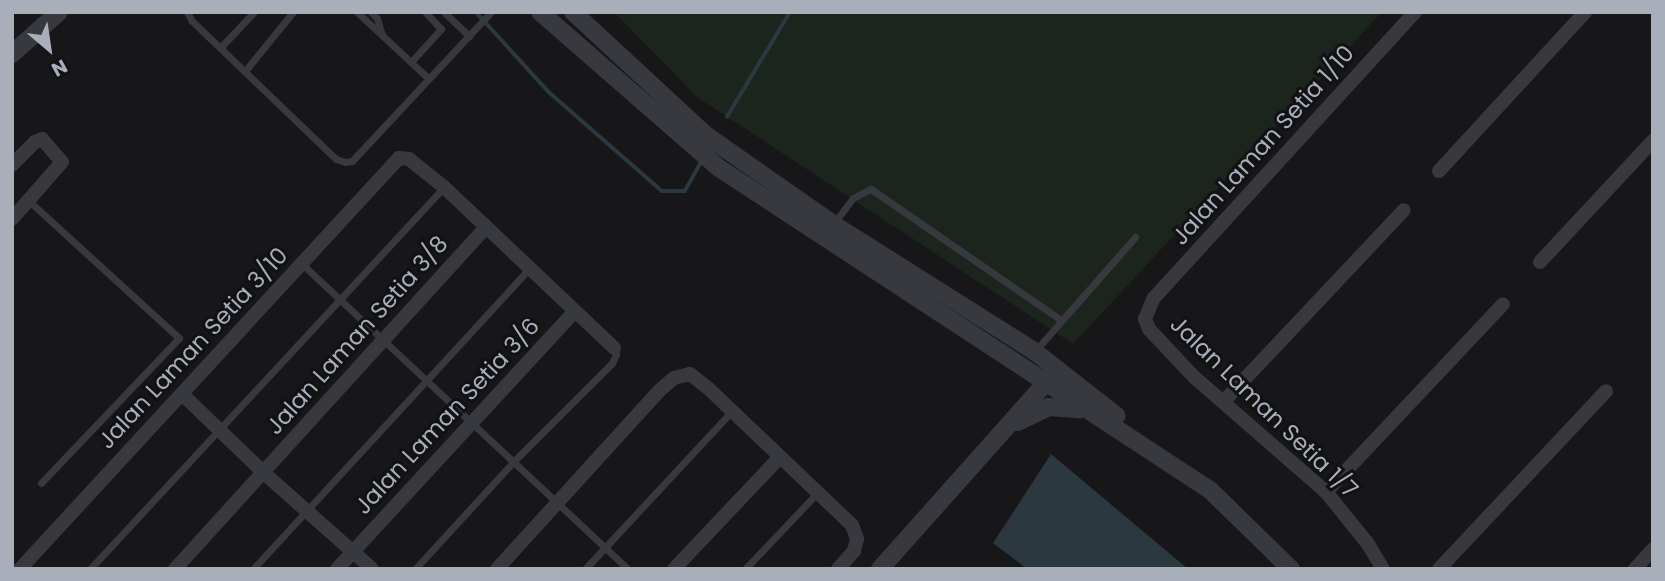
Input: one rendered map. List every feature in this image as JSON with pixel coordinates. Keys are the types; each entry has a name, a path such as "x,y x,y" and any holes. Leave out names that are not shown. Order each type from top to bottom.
{"street":[{"path":"12,54 59,12"},
{"path":"540,12 719,167 1210,491 1292,569"},
{"path":"573,12 707,136 834,223 1034,351 1114,414 1216,484 1264,527 1303,569"},
{"name":"Jalan Laman Setia 1/10","path":"1147,310 1153,299 1415,12"},
{"path":"1439,172 1585,12"},
{"path":"12,165 35,142 42,139 60,156 61,167 12,219"},
{"path":"1540,262 1653,141"},
{"name":"Jalan Laman Setia 3/10","path":"20,569 399,158 409,159 444,187"},
{"path":"444,187 614,348"},
{"path":"1224,401 1404,210"},
{"name":"Jalan Laman Setia 3/8","path":"175,569 485,228"},
{"path":"1326,492 1503,304"},
{"name":"Jalan Laman Setia 1/7","path":"1147,310 1145,319 1149,329 1194,377 1326,492 1368,544 1383,569"},
{"name":"Jalan Laman Setia 3/6","path":"337,569 574,312"},
{"path":"880,569 1058,370"},
{"path":"497,569 660,390 674,378 690,374 733,411 852,525 857,538 854,551 838,569"},
{"path":"1439,569 1606,391"},
{"path":"182,394 264,473 372,569"},
{"path":"1003,432 1049,407 1065,406 1094,413"},
{"path":"674,569 780,457"},
{"path":"1634,569 1653,550"}],"lane":[{"path":"187,12 192,21 219,48 336,159 345,162 352,162 490,13"},
{"path":"219,48 254,12"},
{"path":"245,71 293,12"},
{"path":"357,12 429,79"},
{"path":"371,12 377,18 382,36"},
{"path":"411,62 441,29 425,12"},
{"path":"444,12 470,36"},
{"path":"90,569 444,187"},
{"path":"834,223 853,198 871,189 1061,320"},
{"path":"29,201 179,338 41,483"},
{"path":"1034,351 1135,237"},
{"path":"302,264 628,569"},
{"path":"253,569 530,268"},
{"path":"415,569 514,461 612,363 616,354 614,348"},
{"path":"585,569 733,411"},
{"path":"746,569 818,492"}],"shaded area":[{"path":"614,12 1382,12 1073,344 697,97"},
{"path":"1051,454 1188,569 1027,569 993,543"}],"waterway":[{"path":"476,12 549,92 662,191 685,191 702,160"},
{"path":"727,117 790,12"}]}
